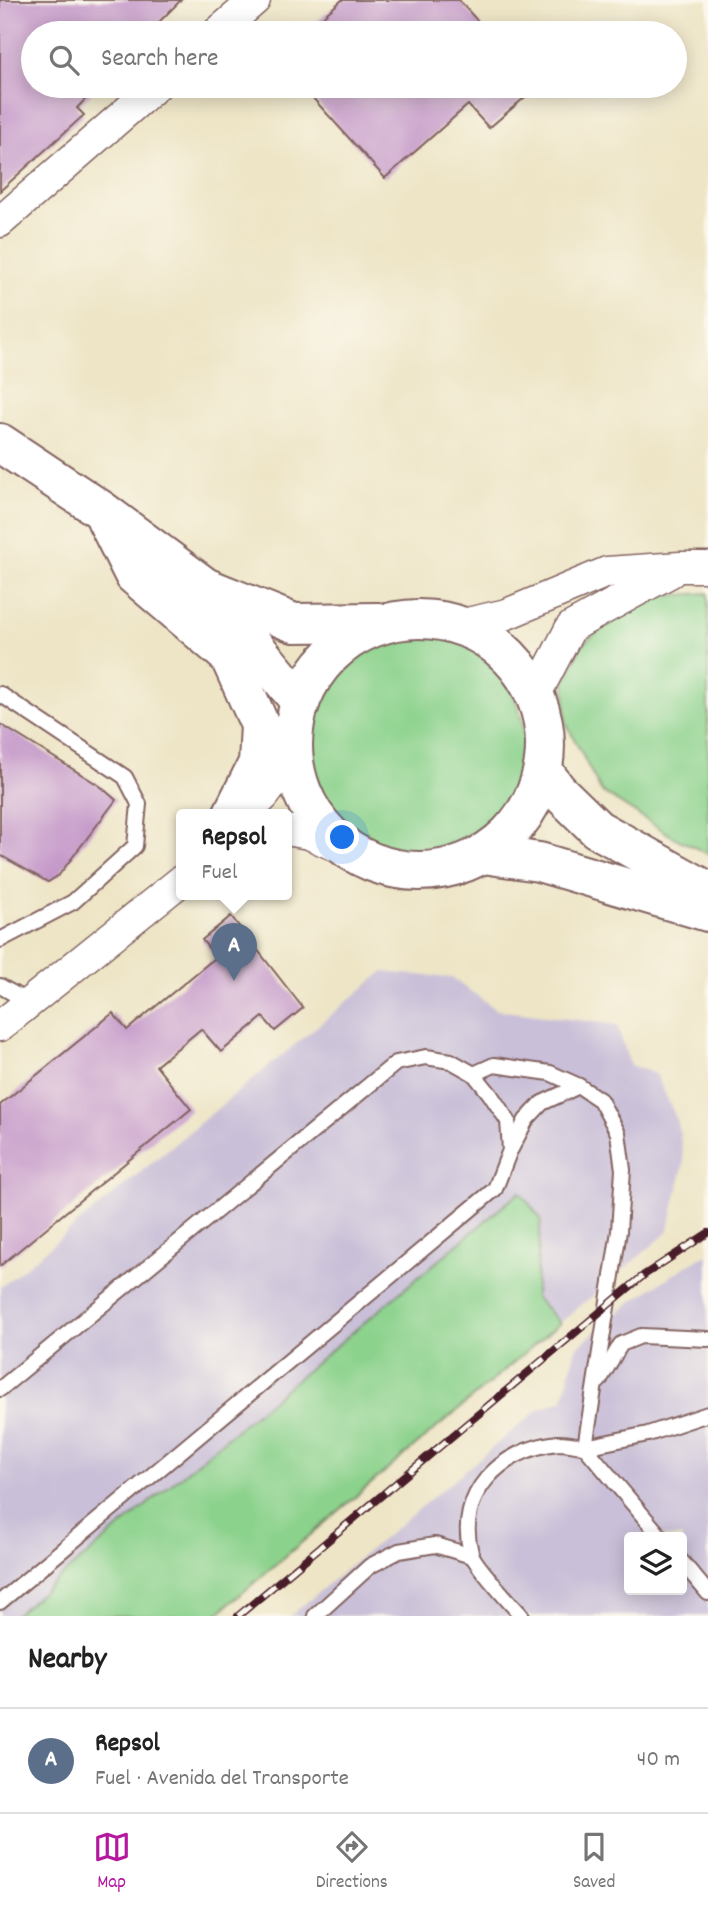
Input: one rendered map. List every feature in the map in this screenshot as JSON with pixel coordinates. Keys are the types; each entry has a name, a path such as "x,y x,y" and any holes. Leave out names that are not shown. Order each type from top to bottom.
{"highway":[{"path":"0,443 102,510 205,587 299,699"},
{"path":"102,510 134,575 229,656 260,725 258,763 235,809"},
{"path":"205,587 294,623 384,622 463,624 511,656 536,694 546,730 543,771 527,811 484,854 446,869 389,869 347,851 321,828 300,792 291,761 299,699 333,650 384,622"},
{"path":"543,771 557,790 597,828 708,891"},
{"path":"484,854 538,862 708,912"}],"street":[{"path":"231,21 255,0"},
{"path":"0,222 142,98"},
{"path":"463,624 507,614 607,572 694,567"},
{"path":"536,694 570,627 694,567"},
{"path":"250,809 291,761"},
{"path":"292,831 309,834 347,851"},
{"path":"0,1027 176,884"}],"lane":[{"path":"0,694 125,777 139,804 135,846 73,902 0,940"},
{"path":"0,986 30,1003"},
{"path":"0,1389 396,1063 426,1058 439,1059 451,1061 474,1074 508,1121 510,1150"},
{"path":"474,1074 494,1065 550,1073 579,1086 600,1100 618,1133 623,1170 619,1231 585,1447 657,1532"},
{"path":"0,1602 495,1189 526,1119 542,1102 579,1086"},
{"path":"594,1388 621,1344 641,1336 708,1339"},
{"path":"522,1616 472,1556 468,1524 475,1496 492,1472 515,1455 534,1448 560,1443 585,1447 648,1434 708,1414"},
{"path":"315,1616 370,1566 399,1551 435,1545 472,1556"},
{"path":"687,1568 708,1593"}],"shaded area":[{"path":"383,972 452,978 497,1010 617,1025 630,1065 656,1074 678,1122 684,1162 668,1232 560,1323 535,1297 541,1219 520,1192 14,1616 0,1616 0,1288"},
{"path":"708,1254 708,1616 290,1616 539,1409 563,1400 576,1348 631,1302"}],"green space":[{"path":"708,593 708,854 673,837 601,791 566,723 565,680 583,644 621,610 661,596"},
{"path":"417,635 458,643 493,666 516,701 524,742 516,783 493,818 458,841 417,849 376,841 341,818 318,783 310,742 318,701 341,666 376,643"},
{"path":"520,1192 541,1219 535,1297 560,1323 215,1616 14,1616"}],"building":[{"path":"0,0 181,0 160,21 21,21 21,98 87,98 77,108 84,115 0,191"},
{"path":"342,0 459,0 477,21 318,21"},
{"path":"313,98 524,98 489,128 468,105 385,178"},
{"path":"0,724 100,786 116,800 59,875 48,882 0,855"},
{"path":"231,916 303,1008 275,1031 263,1017 221,1052 201,1029 156,1066 191,1109 0,1266 0,1105 113,1013 127,1030 216,957 202,940"}],"railway":[{"path":"238,1616 644,1275 708,1233"}],"place":[{"name":"Repsol","path":"234,981"}]}
